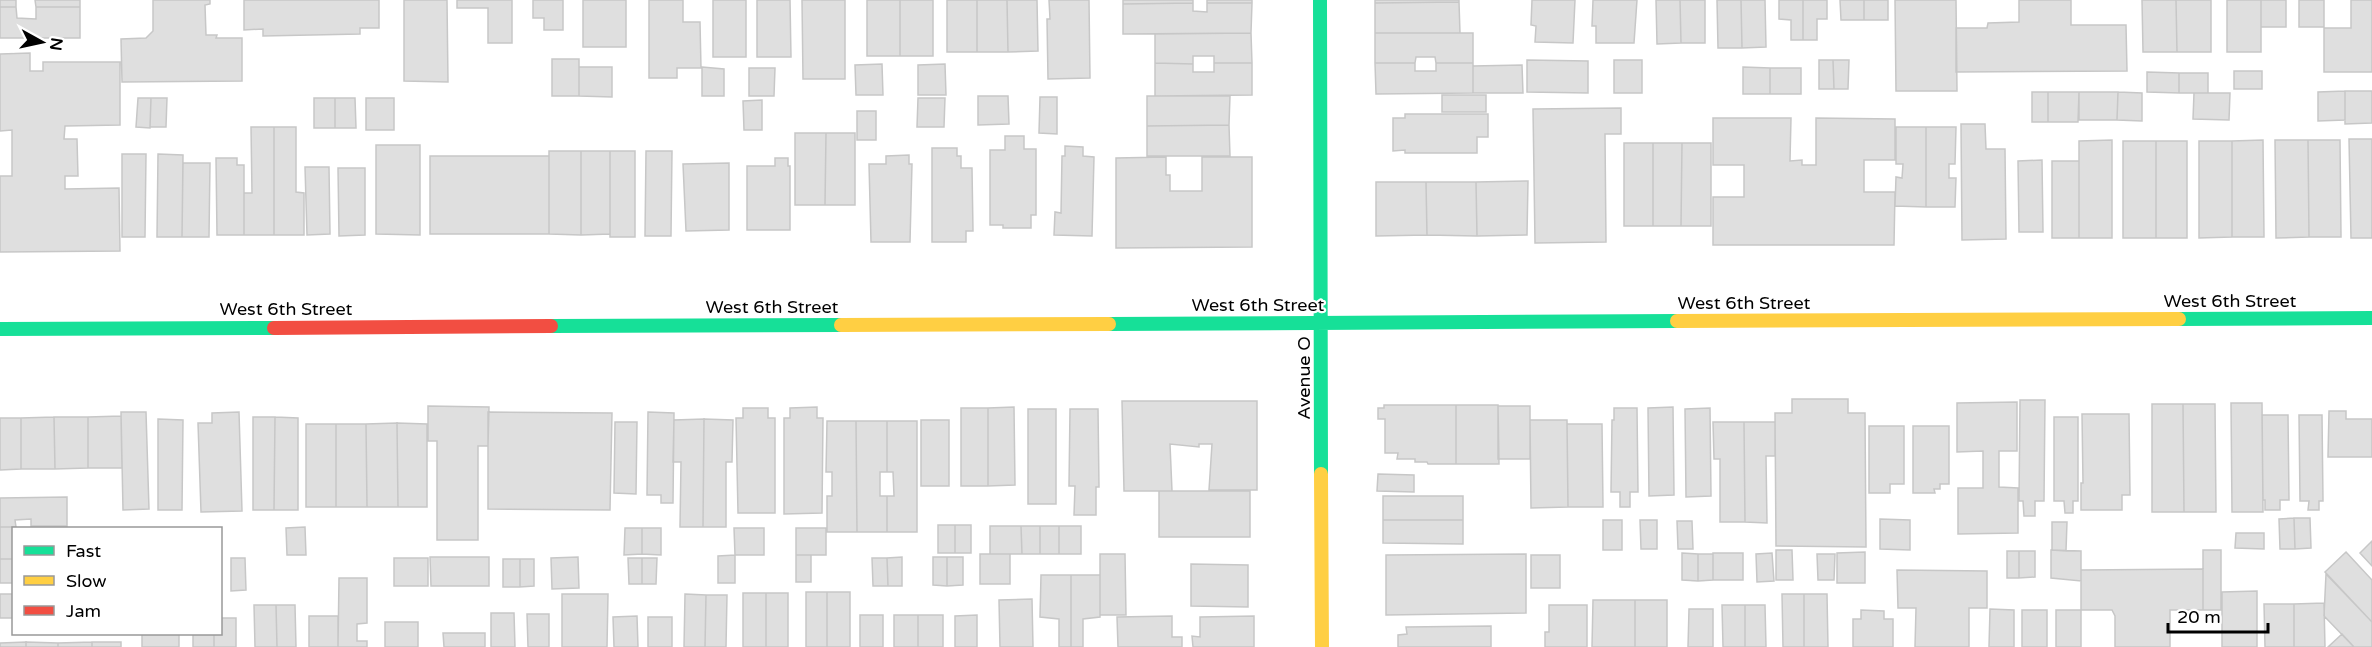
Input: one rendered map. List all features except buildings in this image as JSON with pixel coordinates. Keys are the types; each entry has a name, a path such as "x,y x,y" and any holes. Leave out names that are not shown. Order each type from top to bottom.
{"street":[{"name":"Avenue O","path":"1320,0 1322,647"},
{"name":"West 6th Street","path":"0,329 2372,318"}],"traffic: fast":[{"path":"1320,0 1321,474"},
{"path":"2179,319 2372,318"},
{"path":"1109,324 1677,321"},
{"path":"551,326 841,325"},
{"path":"0,329 274,328"}],"traffic: slow":[{"path":"1677,321 2179,319"},
{"path":"841,325 1109,324"},
{"path":"1321,474 1322,647"}],"traffic: jam":[{"path":"274,328 551,326"}]}
